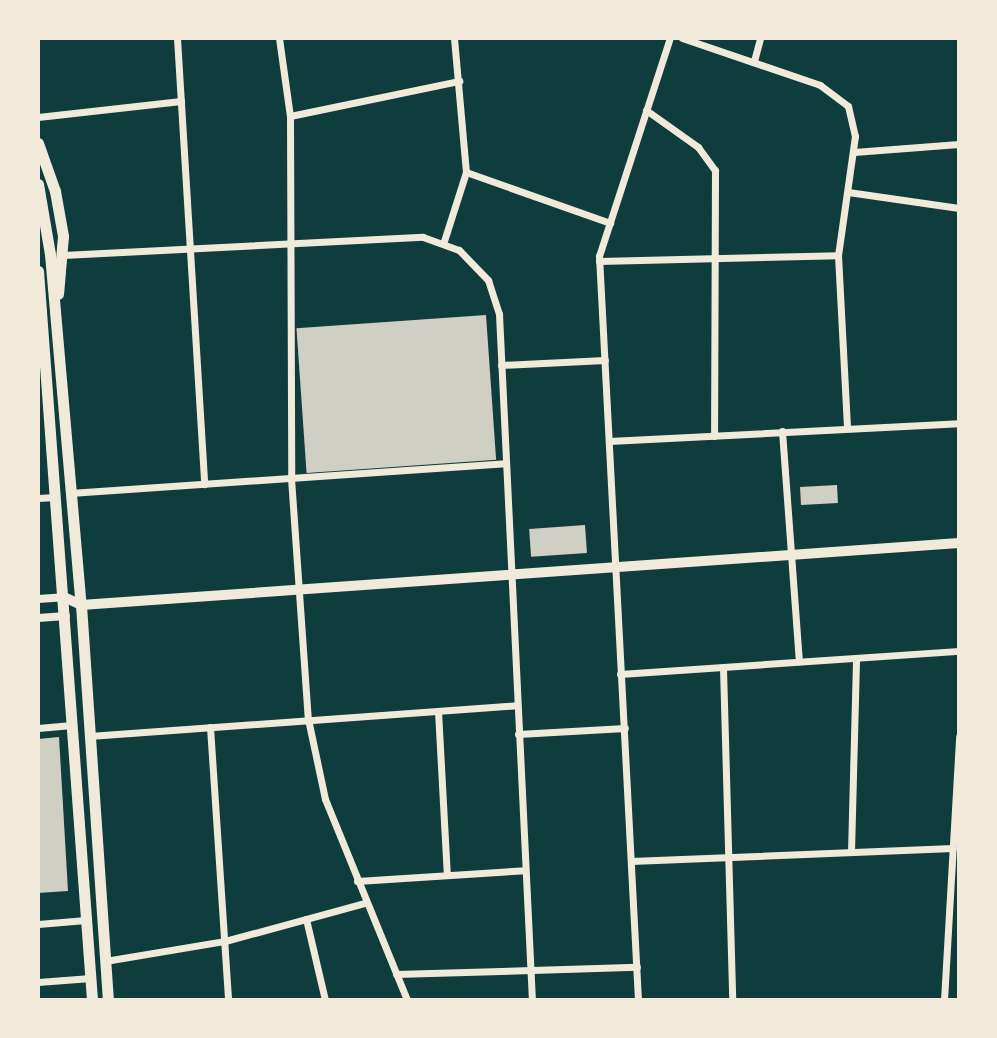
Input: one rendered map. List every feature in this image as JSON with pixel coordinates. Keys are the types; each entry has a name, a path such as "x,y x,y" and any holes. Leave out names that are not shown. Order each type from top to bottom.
{"main road":[{"path":"38,143 55,191 63,255 55,317"},
{"path":"38,184 55,317 81,605 108,1000"},
{"path":"38,271 66,616 92,1000"},
{"path":"64,597 81,605 959,543"},
{"path":"66,616 81,605"}],"street":[{"path":"177,38 204,484"},
{"path":"279,38 290,116 291,478 308,719 325,799 407,1000"},
{"path":"444,241 466,172 454,38"},
{"path":"638,1000 599,261 670,38"},
{"path":"682,38 754,61 839,96 854,121 854,152 838,255 847,428"},
{"path":"754,61 760,38"},
{"path":"290,116 459,81"},
{"path":"38,117 181,101"},
{"path":"646,110 698,147 715,170 714,436"},
{"path":"854,152 959,144"},
{"path":"466,172 610,223"},
{"path":"848,192 959,208"},
{"path":"63,255 411,237 444,241 470,258 488,280 499,314 532,1000"},
{"path":"599,261 838,255"},
{"path":"501,365 605,360"},
{"path":"609,441 959,423"},
{"path":"782,431 799,661"},
{"path":"70,493 505,463"},
{"path":"38,498 56,497"},
{"path":"38,599 64,597"},
{"path":"38,618 66,616"},
{"path":"620,674 959,651"},
{"path":"851,852 856,658"},
{"path":"723,668 732,1000"},
{"path":"89,736 517,705"},
{"path":"438,711 447,875"},
{"path":"38,728 72,725"},
{"path":"210,727 228,1000"},
{"path":"518,734 625,728"},
{"path":"944,1000 959,740"},
{"path":"631,861 953,848"},
{"path":"357,881 525,870"},
{"path":"105,961 225,941 365,903"},
{"path":"306,919 325,1000"},
{"path":"38,924 86,920"},
{"path":"948,935 959,935"},
{"path":"396,974 637,967"},
{"path":"38,982 91,978"}],"building":[{"path":"486,315 496,460 307,473 296,328"},
{"path":"837,485 838,503 801,505 800,487"},
{"path":"585,525 587,553 531,557 529,529"},
{"path":"59,737 68,891 38,893 38,739"}]}
